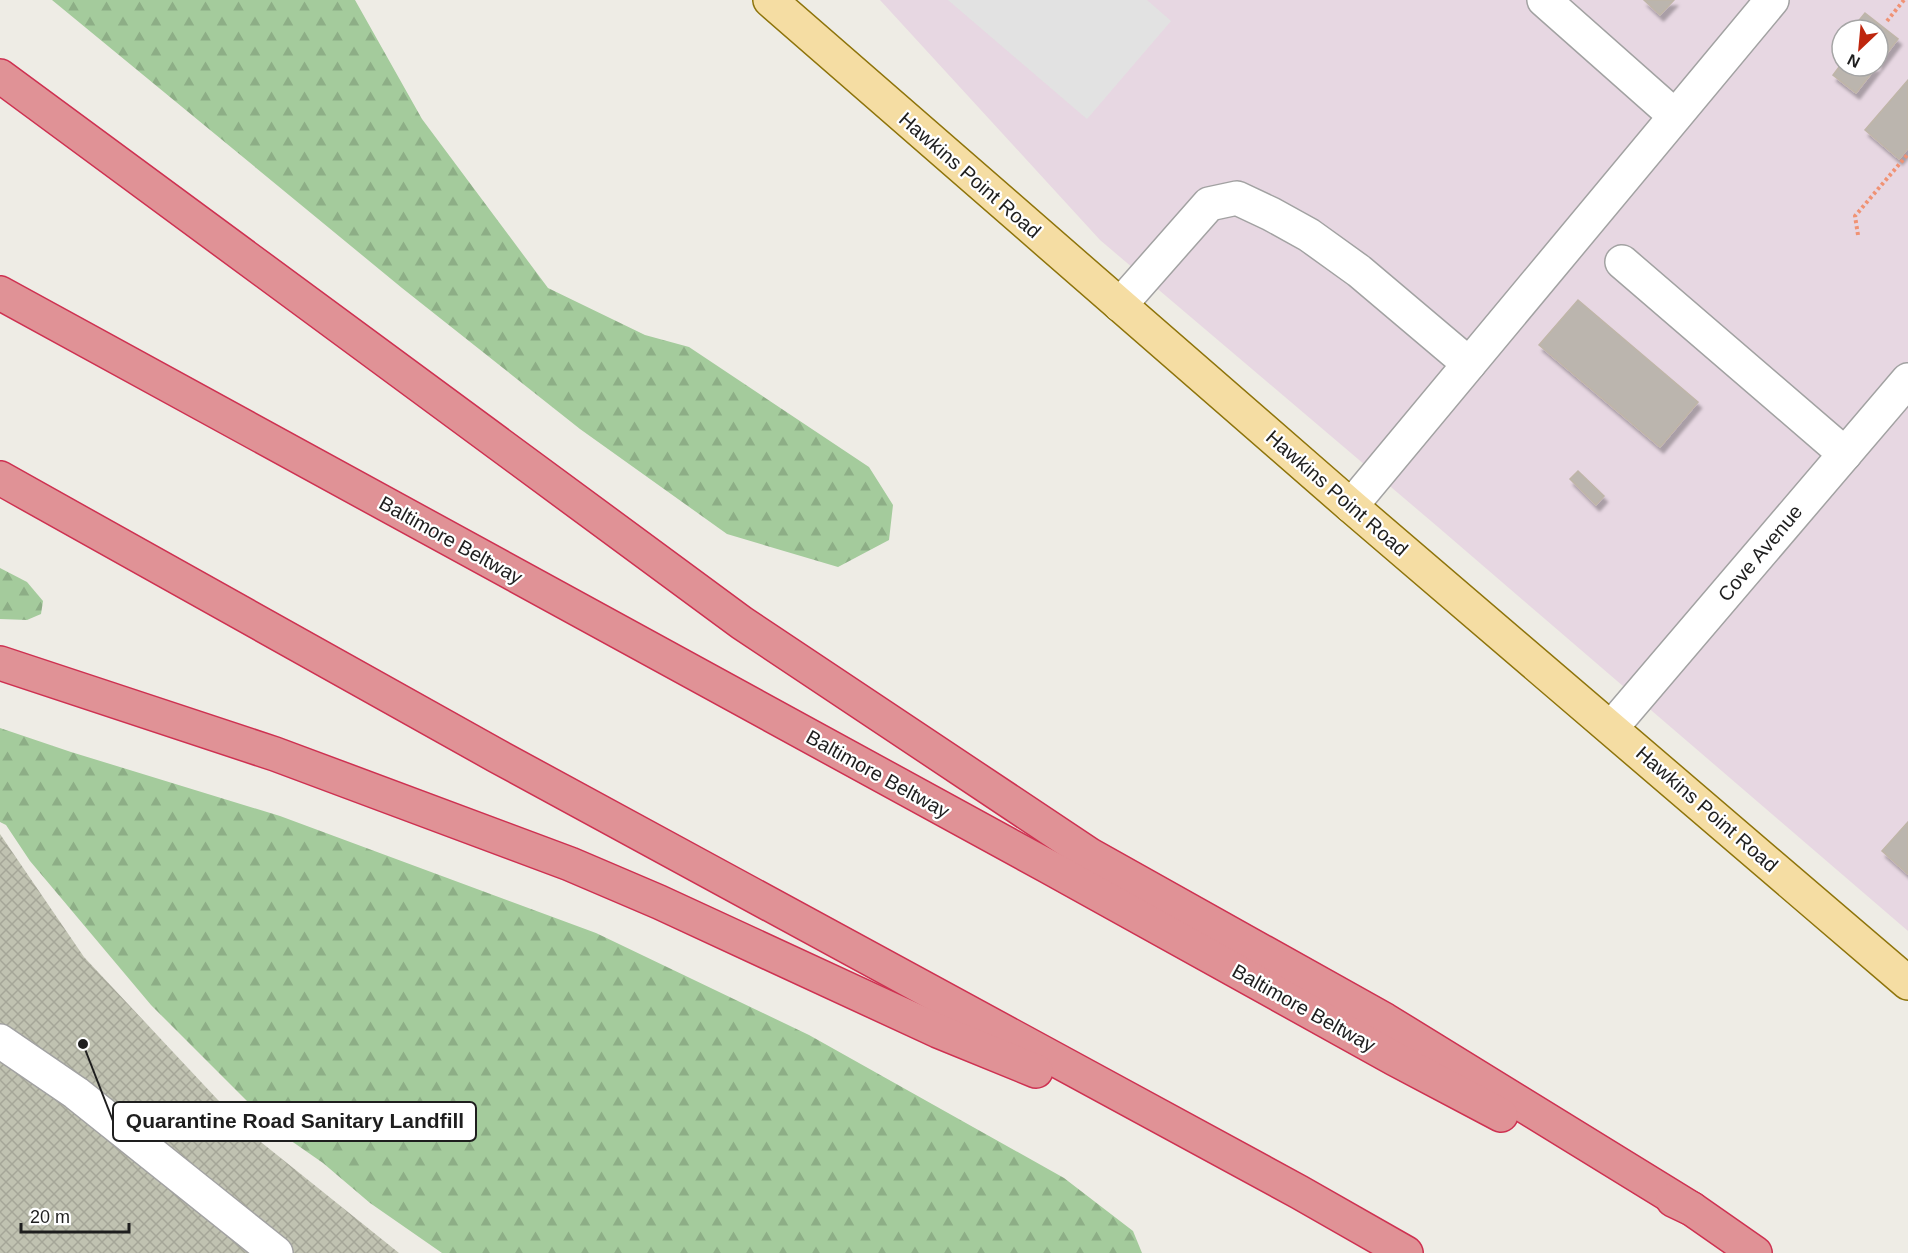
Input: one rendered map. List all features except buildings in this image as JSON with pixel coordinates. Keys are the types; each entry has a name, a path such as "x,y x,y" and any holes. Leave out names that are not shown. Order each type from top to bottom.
{"highway":[{"path":"0,76 742,623 849,696 1090,855 1385,1020 1692,1209"},
{"name":"Baltimore Beltway","path":"0,293 1395,1059 1505,1117 1692,1209 1755,1253"},
{"path":"0,478 497,756 1406,1253"},
{"path":"0,663 275,754 570,864 659,902 938,1031 1183,1130"}],"main road":[{"name":"Hawkins Point Road","path":"770,0 1351,506 1612,727 1908,983"}],"street":[{"path":"1544,0 1675,116"},
{"path":"1351,506 1772,0"},
{"path":"1120,305 1209,204 1237,198 1309,236 1351,265 1469,364"},
{"path":"1622,262 1845,454"},
{"name":"Cove Avenue","path":"1612,727 1908,380"},
{"path":"0,1041 76,1093 276,1253"}],"path":[{"path":"1889,18 1904,0"},
{"path":"1858,235 1856,216 1908,154"}],"shaded area":[{"path":"880,0 1908,0 1908,931 1100,240"},
{"path":"948,0 1147,0 1171,21 1087,119"},
{"path":"0,834 84,957 247,1131 399,1253 0,1253"}],"green space":[{"path":"52,0 355,0 422,119 548,288 645,335 689,347 869,467 893,505 889,540 838,567 727,534 580,429 402,288"},
{"path":"0,568 27,582 43,601 41,614 27,620 0,619"},
{"path":"0,728 280,816 596,933 809,1035 1064,1178 1133,1231 1142,1253 442,1253 370,1203 323,1163 277,1131 151,1005 30,861 6,825 0,822"}],"place":[{"name":"Quarantine Road Sanitary Landfill","path":"83,1044"}]}
